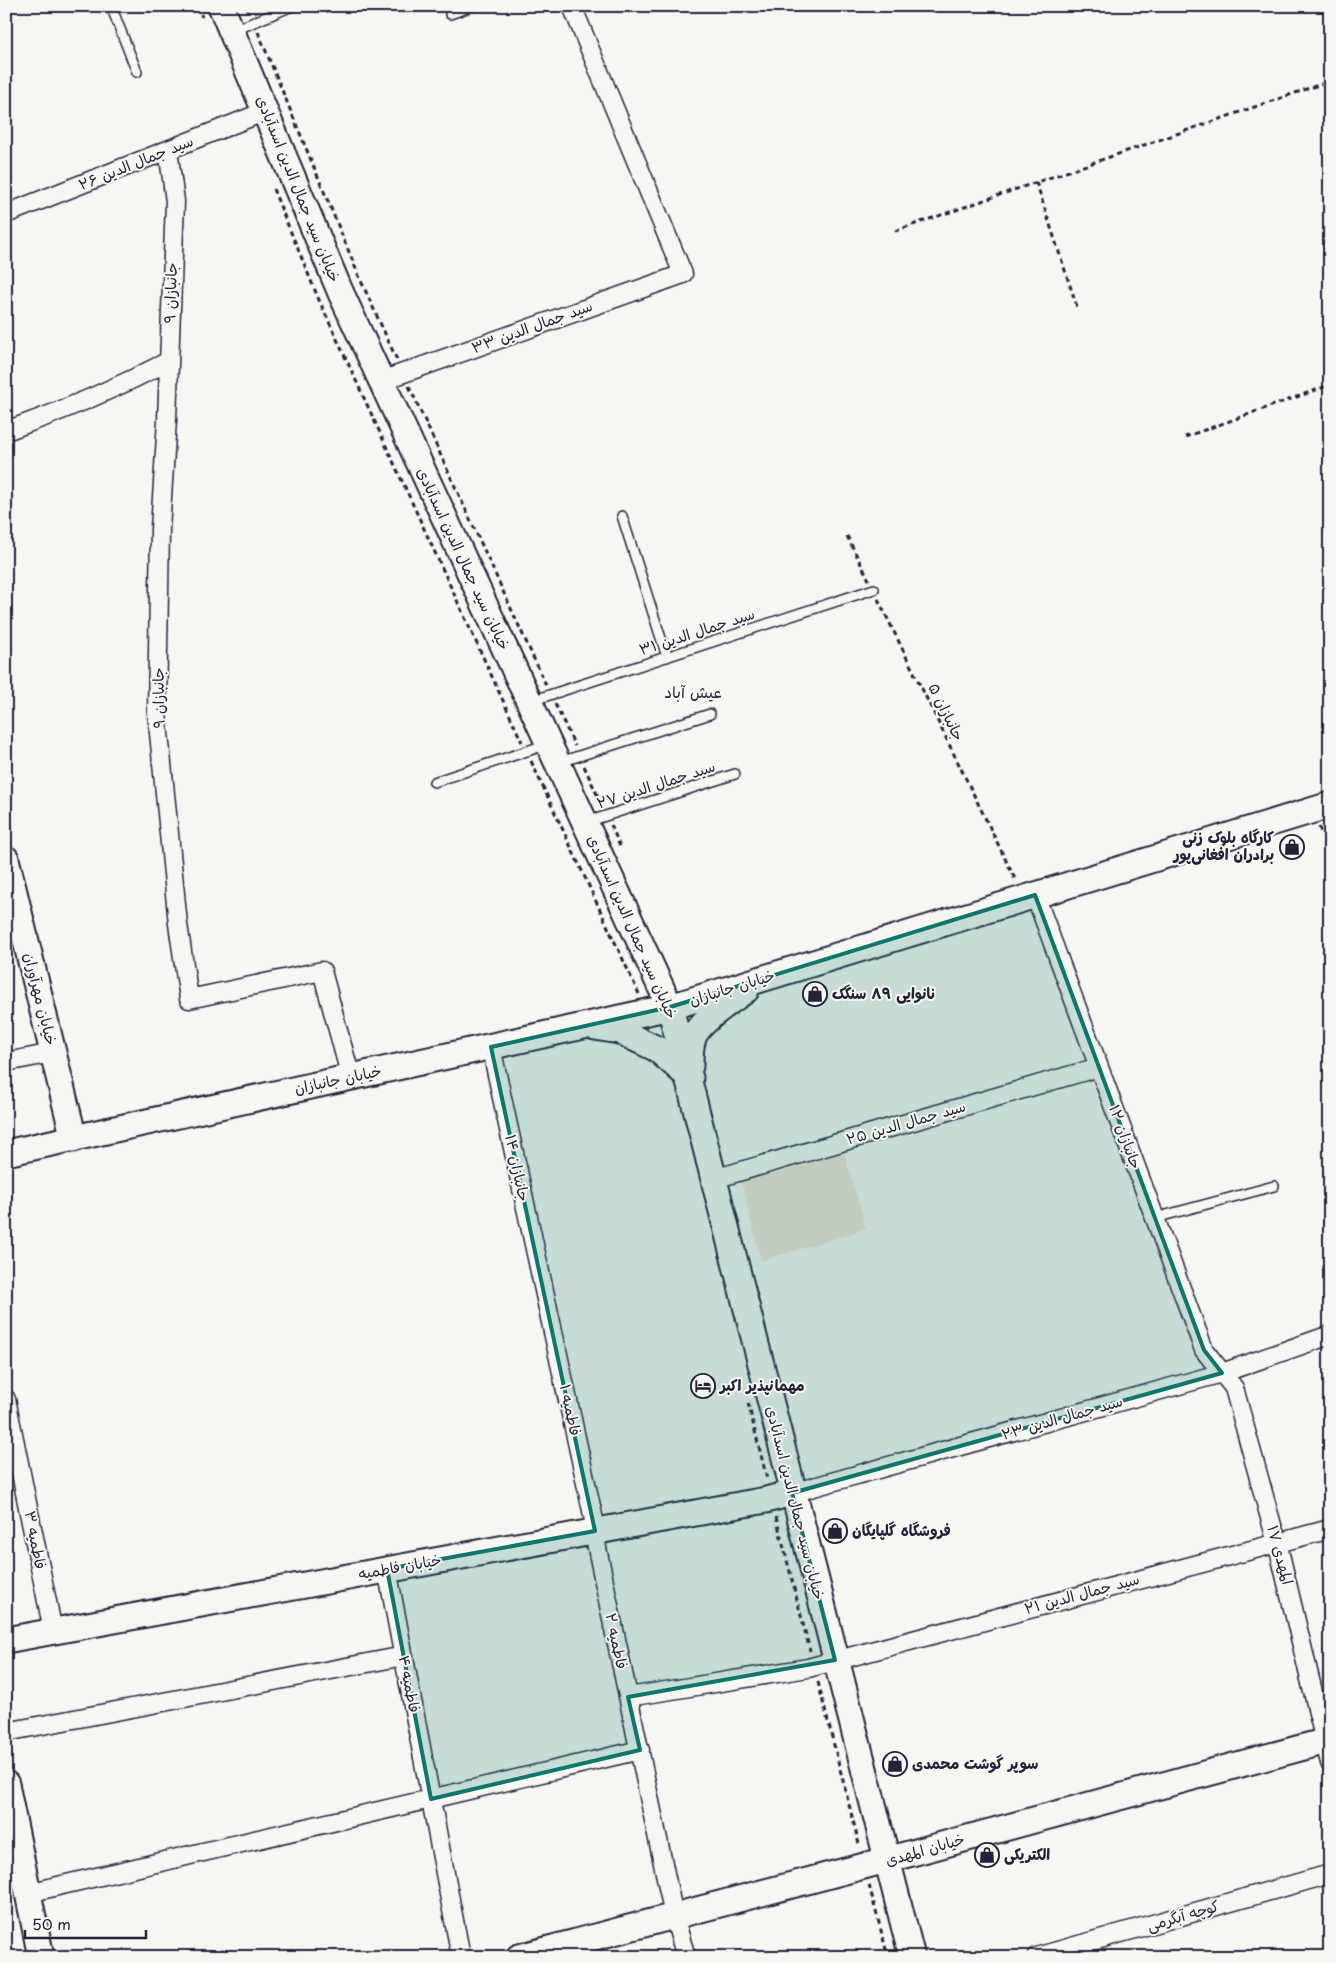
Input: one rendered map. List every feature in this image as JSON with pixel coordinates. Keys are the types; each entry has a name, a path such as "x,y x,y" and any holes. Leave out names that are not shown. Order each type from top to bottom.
{"main road":[{"name":"خیابان سید جمال الدین اسدآبادی","path":"213,15 232,31 340,291 529,702 544,752 585,823 659,1010 690,1078 714,1179 782,1496 824,1663 875,1863 912,1957"},
{"name":"خیابان جانبازان","path":"6,1153 659,1010 1321,808"},
{"name":"خیابان مهرآوران","path":"6,859 74,1139"},
{"path":"690,1078 690,1054 693,1037 700,1027 757,981"},
{"path":"587,1026 619,1031 658,1049 690,1078"},
{"name":"خیابان فاطمیه","path":"6,1640 782,1496"},
{"name":"خیابان المهدی","path":"519,1957 875,1863 1328,1748"},
{"path":"6,1784 12,1840 28,1893 41,1957"}],"street":[{"name":"سید جمال الدین ۳۳","path":"381,381 683,274 572,6"},
{"name":"سید جمال الدین ۲۶","path":"6,214 266,111"},
{"name":"جانبازان ۹","path":"168,150 175,201 160,529 157,713 178,924 189,998 322,971 351,1078"},
{"path":"6,431 116,388 168,361"},
{"name":"جانبازان ۱۲","path":"1030,897 1099,1067 1204,1350 1222,1373"},
{"name":"جانبازان ۱۴","path":"491,1047 544,1289"},
{"path":"6,1062 53,1053"},
{"name":"سید جمال الدین ۲۵","path":"714,1179 1099,1067"},
{"name":"فاطمیه ۱","path":"544,1289 595,1531"},
{"name":"سید جمال الدین ۲۳","path":"782,1496 1222,1373 1330,1335"},
{"name":"المهدی ۱۷","path":"1222,1373 1234,1388 1277,1543 1328,1748"},
{"name":"فاطمیه ۳","path":"6,1399 8,1419 53,1631"},
{"name":"سید جمال الدین ۲۱","path":"628,1697 824,1663 1330,1529"},
{"name":"فاطمیه ۲","path":"595,1531 674,1916 686,1957"},
{"name":"فاطمیه ۴","path":"387,1569 461,1957"},
{"path":"6,1732 404,1656"},
{"path":"28,1893 640,1750"},
{"name":"کوچه آبگرمی","path":"1036,1957 1330,1874"}],"lane":[{"path":"111,6 137,72"},
{"path":"232,31 292,6"},
{"path":"450,14 472,6"},
{"path":"622,516 667,657"},
{"name":"سید جمال الدین ۳۱","path":"529,702 874,589"},
{"path":"434,782 544,752 710,714"},
{"name":"سید جمال الدین ۲۷","path":"585,823 735,774"},
{"path":"1155,1218 1274,1186"}],"path":[{"path":"197,6 213,15"},
{"path":"894,231 1330,81"},
{"path":"1036,182 1078,310"},
{"path":"271,183 319,300 544,752 659,1010"},
{"path":"1185,437 1330,385"},
{"name":"جانبازان ۵","path":"847,536 1030,897"},
{"path":"1321,808 1330,854"},
{"path":"746,1394 782,1496 875,1863 888,1957"}],"highlighted area":[{"path":"1035,895 1204,1350 1222,1373 792,1493 835,1660 628,1697 640,1750 431,1799 387,1569 595,1531 491,1047 670,1007"}],"shaded area":[{"path":"844,1151 866,1229 761,1261 741,1181"}],"place":[{"name":"کارگاه بلوک زنی برادران افغانی‌پور","path":"1292,847"},
{"name":"نانوایی ۸۹ سنگک","path":"815,994"},
{"name":"مهمانپذیر اکبر","path":"703,1386"},
{"name":"فروشگاه گلپایگان","path":"835,1531"},
{"name":"سوپر گوشت محمدی","path":"895,1764"},
{"name":"الکتریکی","path":"987,1855"}],"district":[{"name":"عیش آباد","path":"693,692"}]}
